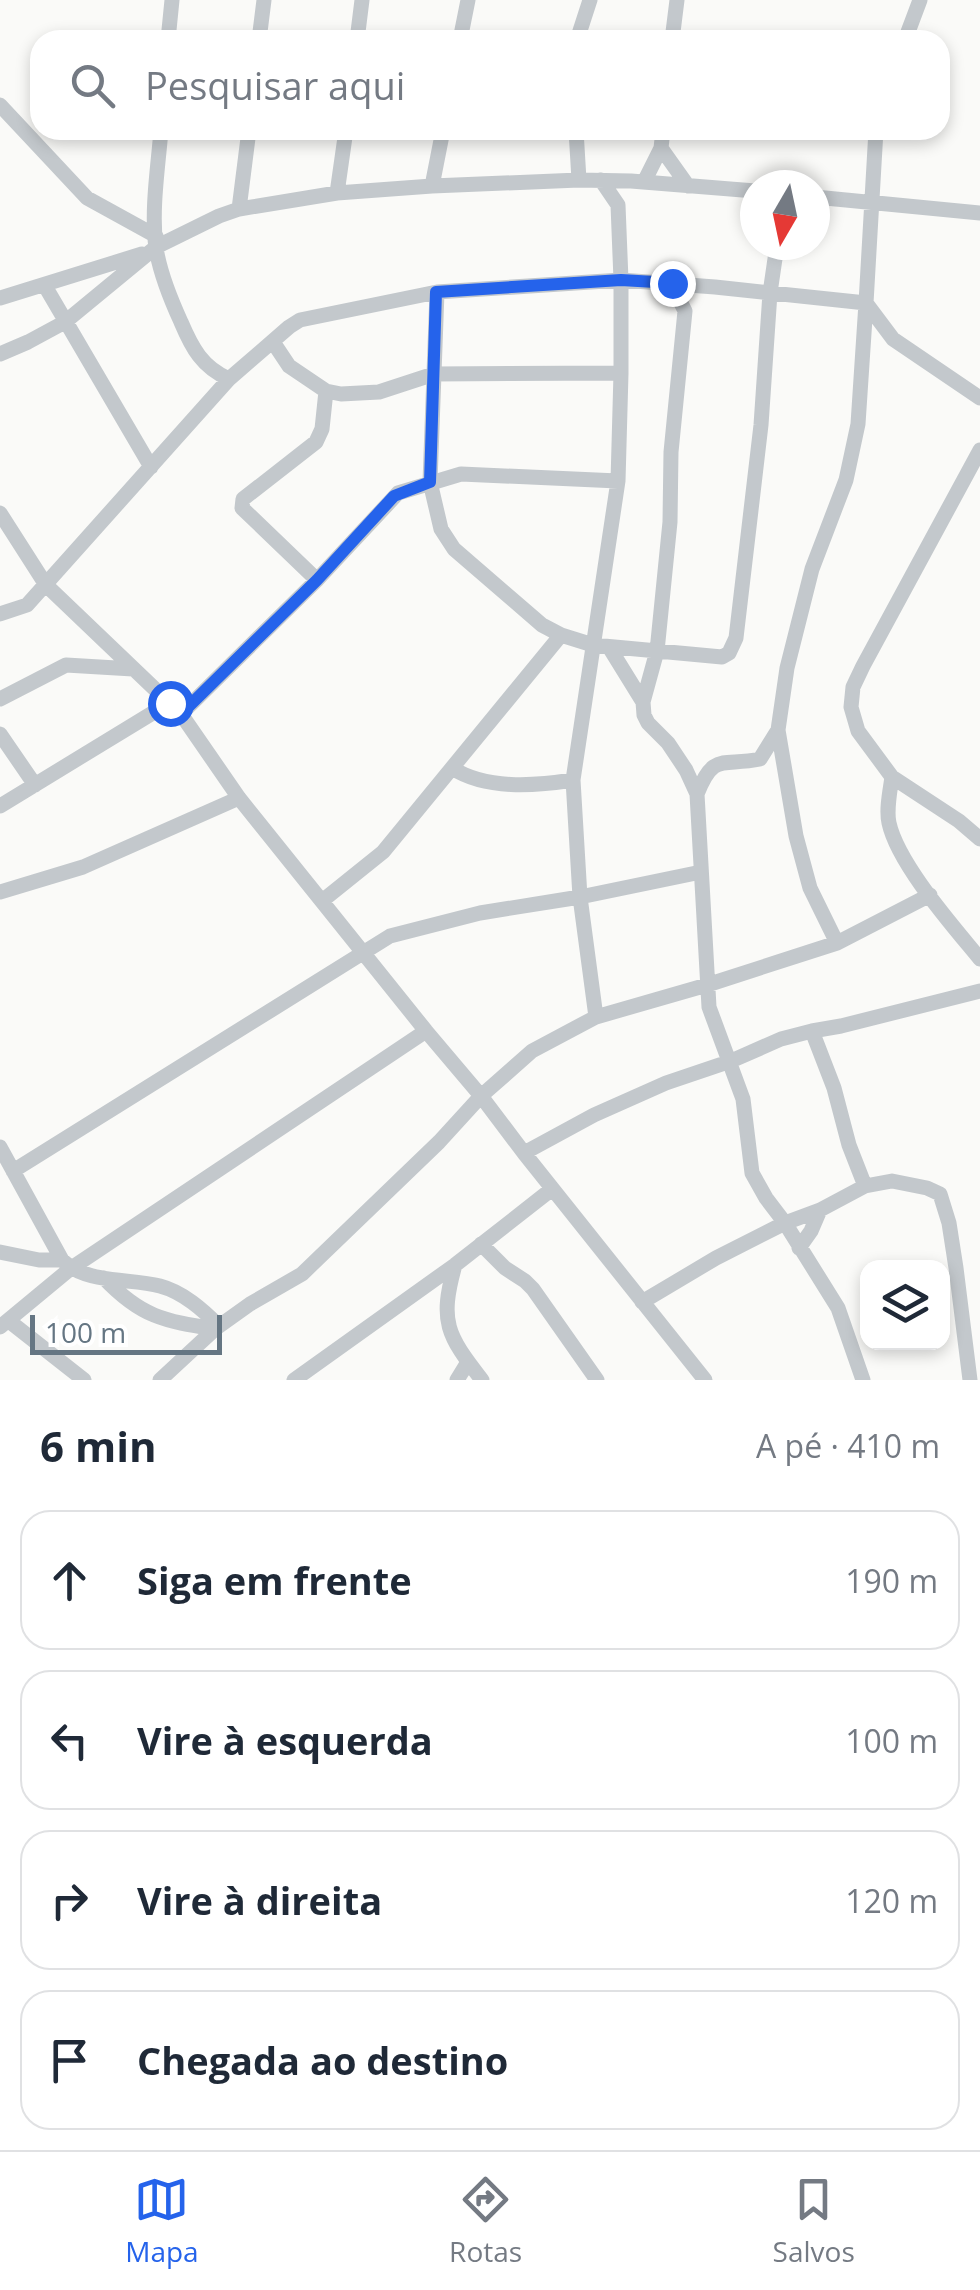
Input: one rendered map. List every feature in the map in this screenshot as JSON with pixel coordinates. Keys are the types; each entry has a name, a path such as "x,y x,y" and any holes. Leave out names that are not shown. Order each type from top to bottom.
{"street":[{"path":"169,30 172,0"},
{"path":"260,30 264,0"},
{"path":"358,30 362,0"},
{"path":"462,30 468,0"},
{"path":"580,30 590,0"},
{"path":"673,30 677,0"},
{"path":"908,30 920,0"},
{"path":"0,105 30,137"},
{"path":"33,140 87,198 154,245"},
{"path":"160,140 154,245 165,286 192,348 212,372 230,379"},
{"path":"239,210 247,140"},
{"path":"337,194 345,140"},
{"path":"432,186 441,140"},
{"path":"577,140 579,180"},
{"path":"618,205 661,148 661,140"},
{"path":"837,943 810,888 793,820 778,730 787,668 812,569 841,498 858,424 876,140"},
{"path":"661,148 688,186"},
{"path":"0,298 45,286 219,216 337,194 579,180 740,192"},
{"path":"596,1016 580,897 574,780 601,646 618,481 618,205 601,180"},
{"path":"830,199 980,213"},
{"path":"0,354 65,322 154,245"},
{"path":"436,292 430,482 441,529 454,549 542,625 561,635 601,646 722,657 729,653 736,638 776,260"},
{"path":"0,614 27,605 230,379 300,320 436,292 621,280 866,303 893,339 980,398"},
{"path":"672,283 685,311 658,651 643,702 644,715 668,742 697,794 711,1016 743,1099 752,1173 838,1308 862,1380"},
{"path":"45,286 151,467"},
{"path":"685,311 715,287"},
{"path":"273,342 290,366 326,391 341,394 380,392 434,374 621,373"},
{"path":"317,580 241,504 316,442 322,429 326,391"},
{"path":"979,453 852,688 851,706 858,730 892,777 980,839"},
{"path":"0,806 175,709 317,580 394,496 461,474 618,481"},
{"path":"0,513 46,585 175,709 239,798 482,1096 705,1380"},
{"path":"322,901 383,852 561,635"},
{"path":"601,646 643,702"},
{"path":"0,699 66,665 133,669"},
{"path":"697,794 705,774 715,765 760,759 778,730"},
{"path":"0,734 34,785"},
{"path":"452,768 466,777 487,781 547,784 574,780"},
{"path":"892,777 888,820 904,856 980,959"},
{"path":"0,892 83,867 239,798"},
{"path":"13,1170 390,936 480,913 701,872"},
{"path":"160,1380 217,1327 302,1274 532,1051 596,1016 837,943 930,896"},
{"path":"524,1154 594,1115 781,1039 980,990"},
{"path":"84,1380 5,1324 66,1264 426,1031"},
{"path":"812,1031 865,1186"},
{"path":"0,1147 66,1264"},
{"path":"642,1302 785,1222 820,1210 865,1186 892,1182 928,1188 940,1194 948,1223 970,1380"},
{"path":"294,1380 455,1266 552,1189"},
{"path":"799,1248 820,1210"},
{"path":"480,1244 505,1268 525,1280 597,1380"},
{"path":"0,1252 171,1290 205,1312 217,1327"},
{"path":"455,1266 448,1314 453,1341 482,1380"},
{"path":"104,1278 153,1316 217,1327"},
{"path":"456,1380 468,1362"}],"route":[{"path":"170,703 181,714 317,580 394,496 430,482 436,292 621,280 672,283"}]}
